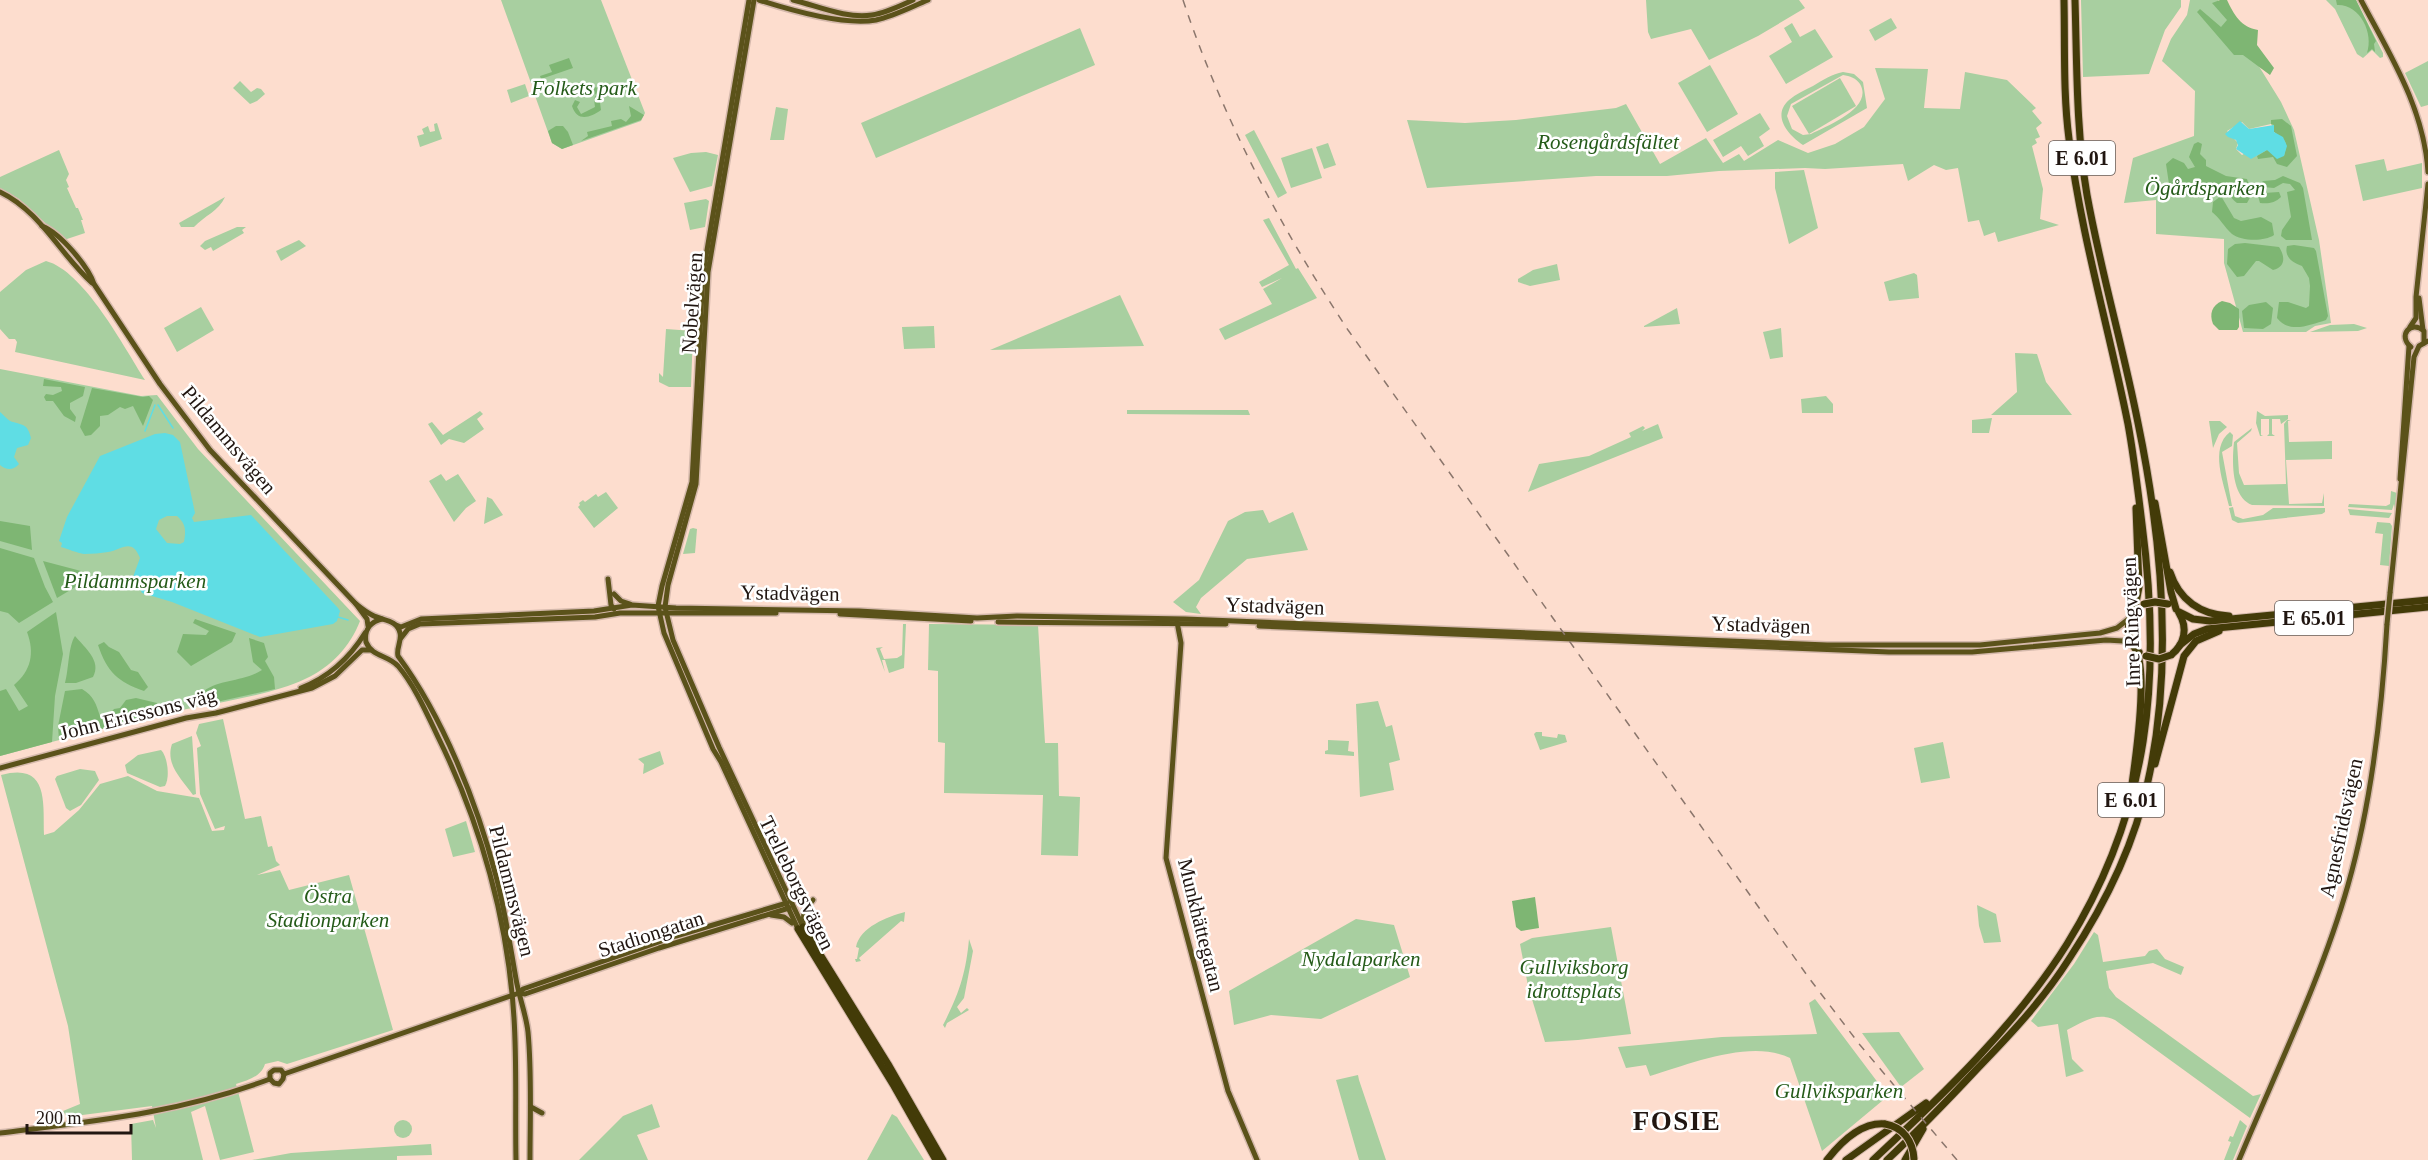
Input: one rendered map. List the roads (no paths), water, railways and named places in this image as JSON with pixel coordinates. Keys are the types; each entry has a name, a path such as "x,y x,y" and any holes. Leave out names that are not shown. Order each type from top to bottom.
{"highway":[{"name":"Inre Ringvägen","path":"1873,1160 1952,1083 2006,1025 2067,944 2094,895 2116,844 2144,749 2150,699 2152,648 2145,542 2134,460 2086,238 2069,140 2062,0"},
{"name":"Inre Ringvägen","path":"1887,1160 2019,1025 2071,957 2094,919 2117,871 2148,783 2160,696 2162,638 2158,556 2143,448 2093,222 2080,137 2076,0"},
{"path":"2143,448 2171,592 2184,631 2160,750 2148,783"},
{"path":"2127,810 2136,756 2140,664 2128,629 2139,587 2134,460"},
{"path":"2163,545 2172,579 2188,602 2209,613 2245,622"},
{"name":"E 65.01","path":"2179,647 2200,631 2245,622 2428,600"},
{"path":"2132,615 2144,604 2155,602 2168,604 2177,611"},
{"name":"E 65.01","path":"2177,611 2193,619 2245,622 2428,607"},
{"path":"2174,684 2184,656 2196,641 2209,634 2245,622"},
{"path":"2134,648 2146,656 2159,659 2171,655 2179,647"},
{"name":"Trelleborgsvägen","path":"799,927 936,1160"},
{"name":"Trelleborgsvägen","path":"799,927 894,1074 943,1160"},
{"path":"1846,1160 1952,1083"},
{"path":"1905,1160 1932,1115"},
{"path":"1827,1160 1861,1129 1873,1124 1885,1124 1899,1129 1906,1135 1913,1149 1914,1159"}],"main road":[{"name":"Nobelvägen","path":"658,609 662,586 692,482 703,274 749,0"},
{"name":"Nobelvägen","path":"666,610 668,585 696,484 708,272 757,0"},
{"path":"757,0 805,14 858,21 886,17 928,0"},
{"path":"793,0 819,8 862,16 879,14 912,0"},
{"path":"2361,0 2412,99 2424,136 2428,171"},
{"path":"2418,291 2425,331 2424,343 2409,346 2404,336 2416,318 2418,291 2428,184"},
{"name":"Pildammsvägen","path":"0,192 16,201 42,226 57,236 81,261 160,384 210,450 356,604 367,619 366,642 371,650 396,663 444,749 470,810 498,908 515,1035 516,1160"},
{"path":"2410,327 2418,327 2425,331"},
{"name":"Agnesfridsvägen","path":"2239,1160 2326,952 2351,876 2374,756 2414,357 2424,343"},
{"name":"Agnesfridsvägen","path":"2401,484 2399,468 2409,346"},
{"path":"608,579 613,608 620,613"},
{"path":"614,594 621,601 632,605 658,609"},
{"name":"Pildammsvägen","path":"356,604 372,615 396,625"},
{"path":"396,625 401,627 421,619 605,609 632,605"},
{"path":"580,618 604,613 613,608"},
{"path":"380,655 389,654 397,648 408,629 420,624 580,618 658,609"},
{"name":"Ystadvägen","path":"658,609 859,611 977,618 1017,616 1176,621 1827,645 1980,645 2100,633 2117,628 2132,615"},
{"name":"Trelleborgsvägen","path":"658,609 664,633 713,749 789,905"},
{"name":"Trelleborgsvägen","path":"666,610 673,640 799,927"},
{"path":"367,630 373,622 383,619"},
{"name":"Ystadvägen","path":"1176,621 1825,650 1961,652 2106,640 2123,641 2134,648"},
{"name":"Munkhättegatan","path":"1176,621 1180,643 1166,858 1228,1091 1257,1160"},
{"path":"396,625 401,639"},
{"name":"John Ericssons väg","path":"285,694 315,682 331,672 348,657 367,630"},
{"name":"Ystadvägen","path":"1825,650 1883,650 1892,645"},
{"name":"Pildammsvägen","path":"397,648 398,656 427,703 453,754 486,841 504,910 528,1038 531,1107 530,1160"},
{"name":"John Ericssons väg","path":"0,768 323,683 342,670 359,652 371,650"},
{"path":"766,915 784,917 799,927 804,911 813,900"},
{"name":"Stadiongatan","path":"284,1074 511,995 529,993 659,948 766,915 789,905"},
{"name":"Stadiongatan","path":"519,993 523,989 666,939 789,905"},
{"path":"523,1006 529,993"},
{"name":"Stadiongatan","path":"279,1069 284,1074 284,1079 279,1084 270,1079 270,1073 274,1070 279,1069"},
{"name":"Stadiongatan","path":"0,1133 154,1112 217,1097 270,1079"},
{"path":"531,1107 542,1113"}],"water":[{"path":"2240,121 2249,129 2274,125 2274,132 2283,137 2287,146 2284,156 2277,159 2267,150 2251,159 2236,149 2238,145 2236,140 2225,134"},
{"path":"0,412 9,420 25,426 31,438 28,445 17,448 14,457 19,464 12,469 0,465"},
{"path":"155,434 173,435 180,442 195,513 192,518 194,522 251,515 338,608 340,611 337,621 333,624 260,637 172,602 142,593 133,577 140,558 130,546 108,552 84,554 61,547 62,543 59,541 67,517 100,456","holes":["167,516 177,516 185,528 184,542 167,543 156,529 159,520"]}],"waterway":[{"path":"145,431 155,405"},
{"path":"158,405 173,428"},
{"path":"338,617 348,620"}],"railway":[{"path":"1183,0 1198,44 1234,129 1276,211 1348,330 1809,978 1860,1045 1957,1160"}],"district":[{"name":"FOSIE","path":"1677,1121"}],"park label":[{"name":"Folkets park","path":"584,88"},
{"name":"Rosengårdsfältet","path":"1608,142"},
{"name":"Ögårdsparken","path":"2205,188"},
{"name":"Pildammsparken","path":"135,581"},
{"name":"Östra Stadionparken","path":"328,908"},
{"name":"Nydalaparken","path":"1361,959"},
{"name":"Gullviksborg idrottsplats","path":"1574,979"},
{"name":"Gullviksparken","path":"1839,1091"}]}
